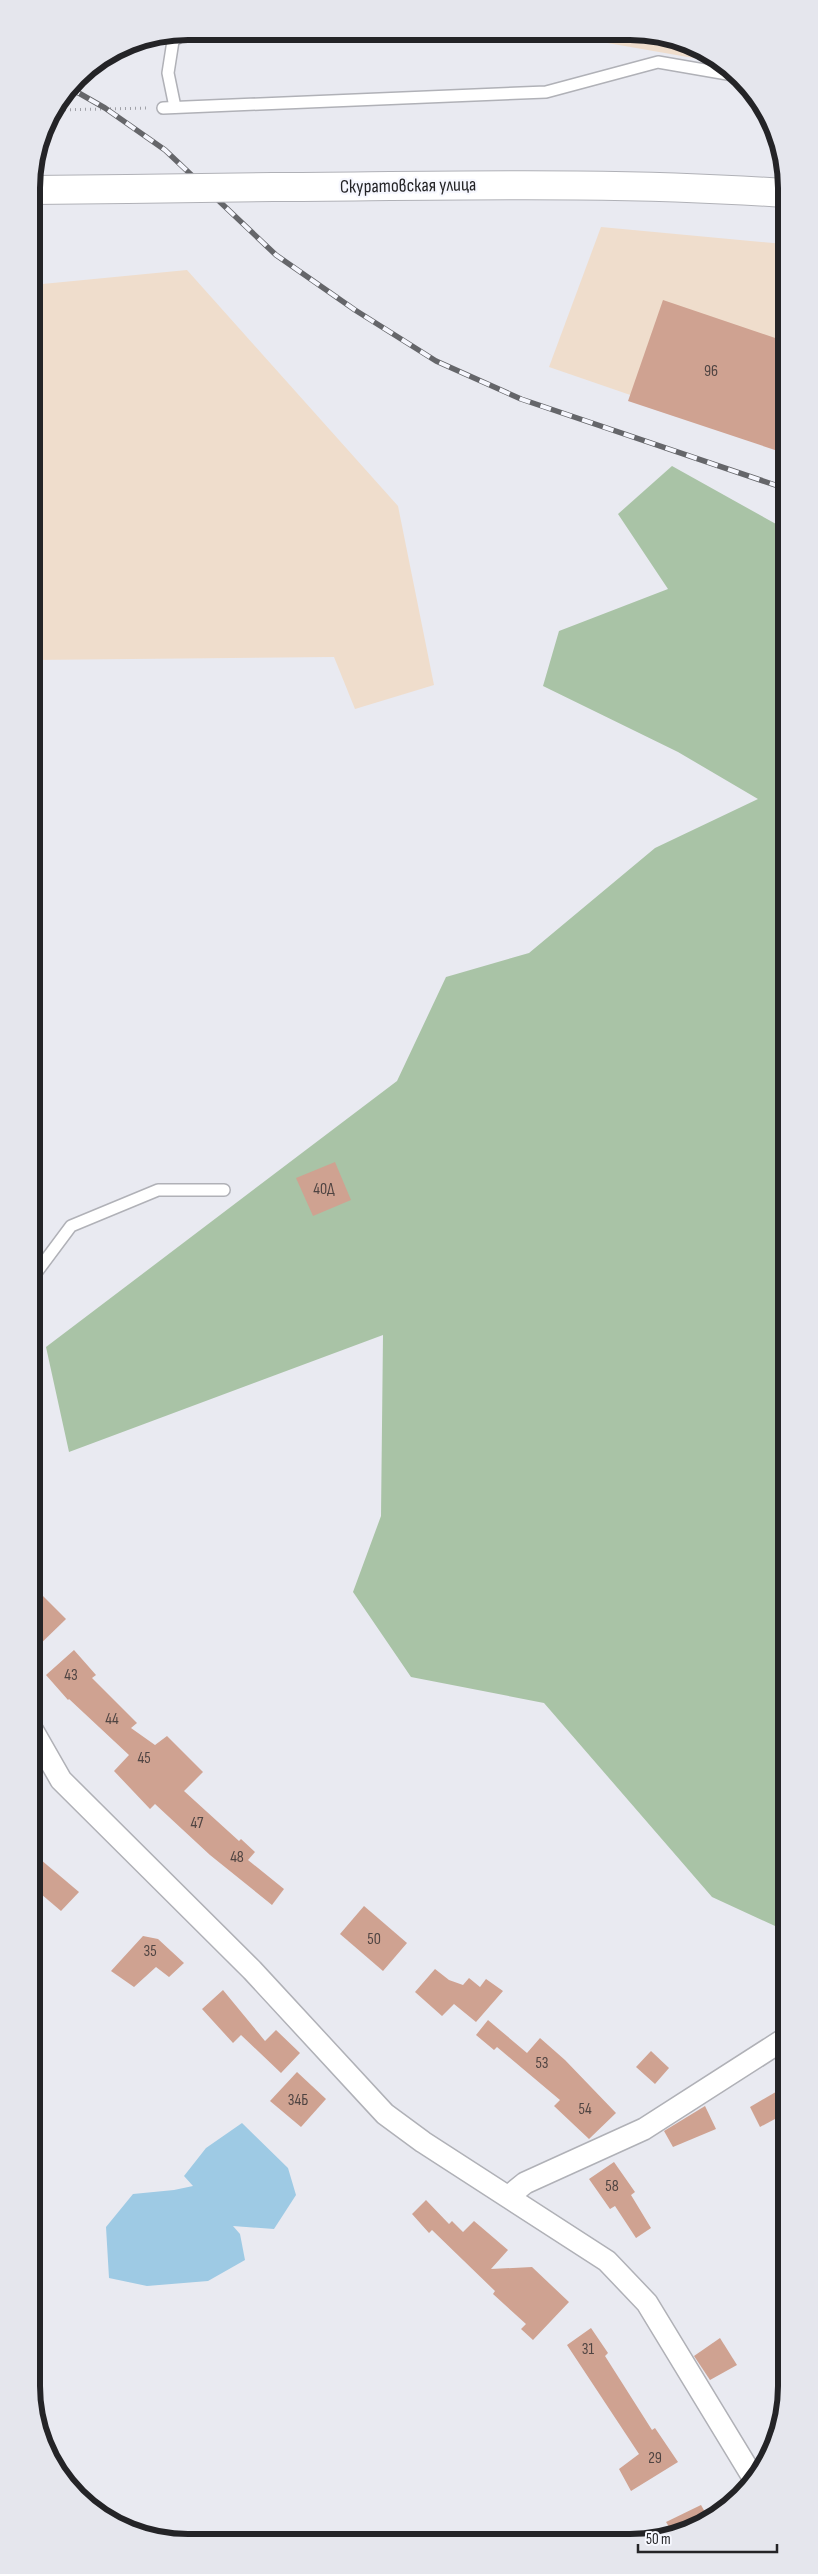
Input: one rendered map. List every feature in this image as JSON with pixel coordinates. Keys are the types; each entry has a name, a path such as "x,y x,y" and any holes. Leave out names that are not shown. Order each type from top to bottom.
{"street":[{"name":"Скуратовская улица","path":"40,190 585,184 695,187 778,193"},
{"path":"40,1743 61,1780 252,1970 385,2114 423,2142 510,2196 607,2261 647,2303 750,2472"},
{"path":"510,2196 525,2183 644,2129 778,2043"}],"lane":[{"path":"173,41 168,73 169,108 546,92 658,62 723,73"},
{"path":"40,1267 70,1226 158,1190 224,1190"}],"path":[{"path":"63,110 169,108"}],"shaded area":[{"path":"590,40 650,41 678,48 704,60"},
{"path":"601,227 778,243 778,446 549,367"},
{"path":"187,270 398,506 434,685 355,709 334,657 40,660 40,284"}],"green space":[{"path":"672,466 776,524 778,532 778,1927 712,1897 544,1703 411,1677 353,1592 381,1516 383,1335 69,1452 46,1347 397,1081 446,977 529,953 655,848 758,799 678,752 543,686 559,631 668,589 618,514"}],"water":[{"path":"242,2123 288,2168 296,2195 274,2229 233,2226 240,2234 245,2260 208,2281 147,2286 109,2278 106,2227 133,2194 193,2186 184,2176 206,2148"}],"building":[{"path":"663,300 778,339 778,451 628,401"},
{"path":"335,1162 351,1200 313,1216 296,1178"},
{"path":"40,1593 66,1619 40,1644"},
{"path":"74,1650 96,1675 92,1678 137,1723 131,1728 155,1745 167,1736 203,1772 184,1791 239,1841 241,1839 255,1852 248,1860 284,1889 272,1905 210,1855 155,1804 150,1809 114,1771 129,1755 68,1700 46,1675"},
{"path":"40,1859 79,1892 61,1911 40,1893"},
{"path":"364,1906 407,1943 383,1971 340,1934"},
{"path":"143,1936 158,1939 184,1963 169,1977 156,1967 134,1987 111,1971"},
{"path":"435,1969 449,1980 463,1985 469,1978 480,1987 486,1979 503,1991 476,2022 454,2004 442,2016 415,1992"},
{"path":"223,1990 265,2041 276,2030 300,2053 281,2073 241,2035 233,2043 202,2009"},
{"path":"488,2020 527,2053 540,2038 565,2060 616,2113 589,2139 554,2106 560,2100 497,2047 494,2050 476,2035"},
{"path":"651,2051 669,2068 655,2084 636,2067"},
{"path":"297,2072 326,2099 301,2127 270,2101"},
{"path":"778,2091 778,2117 760,2127 750,2107"},
{"path":"705,2106 716,2129 673,2147 664,2131"},
{"path":"614,2162 635,2192 631,2195 651,2228 636,2238 615,2206 610,2209 589,2179"},
{"path":"426,2200 449,2224 452,2221 463,2232 474,2221 508,2250 491,2269 532,2267 569,2302 533,2340 521,2329 526,2324 493,2294 495,2291 432,2230 429,2233 412,2214"},
{"path":"591,2328 608,2353 605,2356 652,2430 655,2428 678,2462 631,2491 619,2469 639,2454 567,2345"},
{"path":"720,2338 737,2365 710,2380 694,2356"},
{"path":"701,2505 705,2513 687,2523 670,2529 666,2522"}],"railway":[{"path":"76,92 105,108 165,150 276,255 355,310 436,361 521,399 778,486"}]}
